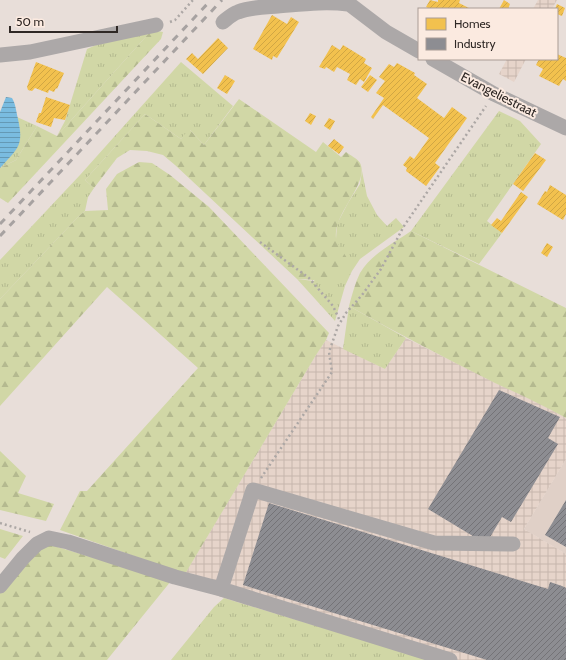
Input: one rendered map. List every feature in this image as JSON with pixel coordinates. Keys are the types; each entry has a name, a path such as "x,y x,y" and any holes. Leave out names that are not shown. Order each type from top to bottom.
{"street":[{"path":"223,22 230,16 239,12 259,8 346,2 386,32 418,50"},
{"path":"0,55 30,52 156,25"},
{"name":"Evangeliestraat","path":"435,60 494,94 566,128"},
{"path":"221,589 253,490 434,543 513,544"},
{"path":"0,586 37,544 49,538 68,542 175,577 221,589 450,660"}],"path":[{"path":"156,25 175,20 193,0"},
{"path":"253,490 332,372 329,352 340,322 362,295 380,268 404,226 494,94"},
{"path":"260,242 308,278 333,306 340,322"},
{"path":"0,523 49,538"}],"shaded area":[{"path":"538,0 557,0 553,8 534,8"},
{"path":"506,60 525,60 514,82 499,74"},
{"path":"406,338 541,404 566,418 566,459 524,529 566,554 566,660 429,660 224,598 180,582 326,340 385,369"},
{"path":"566,459 566,554 524,529"}],"green space":[{"path":"150,32 57,136 65,121 87,49 96,45"},
{"path":"150,32 163,32 161,39 8,203 0,198 0,168 16,160 37,126 57,136"},
{"path":"181,62 233,106 204,145 190,130 181,139 145,114 85,180 94,188 88,197 85,211 0,299 0,260 80,175"},
{"path":"239,99 316,152 323,142 341,157 346,152 360,163 362,171 360,180 337,228 337,241 351,265 345,270 326,279 297,279 163,155 147,151 130,150 117,158 94,188 85,180 145,114 181,139 189,129 204,145"},
{"path":"499,111 520,121 541,144 487,221 502,233 479,264 411,231"},
{"path":"17,117 37,126 16,160 0,168 15,150 20,140"},
{"path":"139,162 152,163 170,175 209,207 329,333 185,574 60,530 80,491 87,491 198,368 107,287 0,406 0,299 85,211 108,210 106,189 117,174"},
{"path":"362,171 367,196 377,215 387,226 396,218 404,227 360,259 345,286 335,321 297,279 314,281 336,239 337,224 360,184"},
{"path":"411,231 566,308 566,418 439,355 349,306 360,273 365,266 383,249"},
{"path":"349,306 406,338 385,369 343,349"},
{"path":"0,451 26,476 18,493 54,504 46,521 0,510"},
{"path":"0,529 23,536 5,559 0,557"},
{"path":"51,545 171,581 107,660 0,660 0,593 41,549"},
{"path":"224,598 429,660 171,660 214,607"}],"water":[{"path":"6,97 12,98 16,108 20,128 20,141 15,151 0,168 0,112"}],"building: Homes":[{"path":"430,0 438,2 438,0 460,0 459,3 469,8 428,8 426,7"},
{"path":"504,0 510,4 508,8 500,8"},
{"path":"557,4 565,8 562,16 558,14 558,8 555,8"},
{"path":"272,15 287,24 291,17 299,22 277,58 273,56 272,60 253,49"},
{"path":"218,38 228,48 203,74 186,59 192,53 198,59"},
{"path":"332,45 340,50 343,45 366,59 364,63 372,68 364,82 360,79 356,85 347,80 350,74 337,67 334,72 326,67 325,69 319,67"},
{"path":"558,54 566,58 566,81 563,79 559,86 539,76 543,69 536,65 538,60 558,60"},
{"path":"36,62 64,73 57,89 56,88 54,92 49,90 48,93 35,88 32,91 28,90 27,87"},
{"path":"397,63 415,73 414,75 427,84 417,98 444,118 452,107 467,118 435,163 440,167 426,186 406,171 407,168 403,165 410,156 414,159 429,138 383,105 373,119 371,117 384,98 376,93 385,81 379,77 389,64 394,67"},
{"path":"225,75 235,81 227,94 217,88"},
{"path":"370,75 377,80 368,92 361,87"},
{"path":"46,97 70,105 65,120 54,118 51,127 36,122 39,113 41,113"},
{"path":"310,113 316,116 311,125 305,121"},
{"path":"329,118 335,121 330,130 324,126"},
{"path":"334,139 344,147 339,154 328,146"},
{"path":"535,153 546,160 523,191 513,184"},
{"path":"550,185 566,195 566,214 563,220 537,204 545,191 547,192"},
{"path":"521,192 528,197 502,233 491,225 497,218 501,221"},
{"path":"547,243 553,247 547,257 541,253"}],"building: Industry":[{"path":"499,390 560,417 548,438 558,444 511,522 502,517 486,544 428,509"},
{"path":"566,500 566,547 545,535"},
{"path":"269,503 548,589 550,582 566,588 566,660 487,660 243,585"}],"railway":[{"path":"0,224 211,0"},
{"path":"0,236 222,0"}]}
